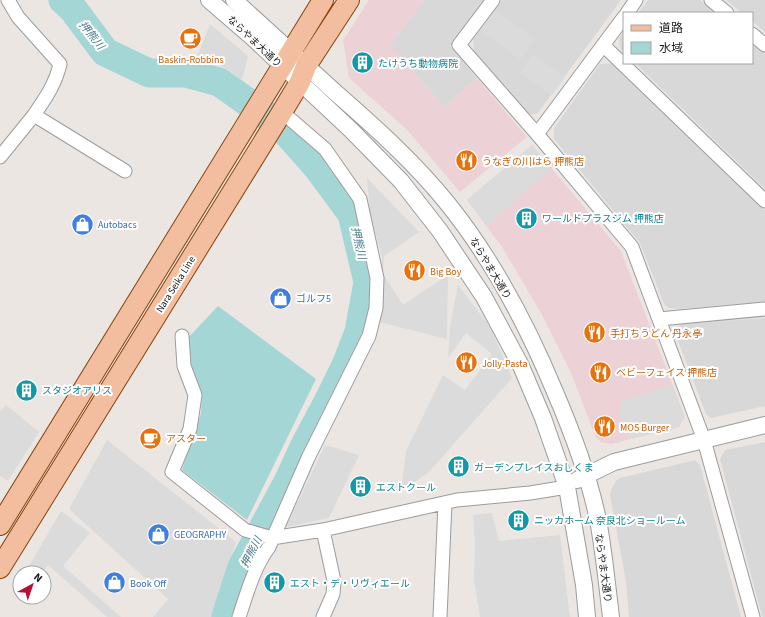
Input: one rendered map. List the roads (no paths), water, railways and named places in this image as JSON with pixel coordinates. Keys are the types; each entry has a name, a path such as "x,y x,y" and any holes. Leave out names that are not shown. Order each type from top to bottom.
{"main road":[{"path":"0,525 323,0"},
{"name":"Nara Seika Line","path":"0,568 264,142 303,74 349,0"}],"street":[{"path":"0,157 34,115 46,97 58,75 60,64 18,17 8,0"},
{"name":"ならやま大通り","path":"209,0 253,38 287,59"},
{"name":"ならやま大通り","path":"234,0 287,59 303,74 397,148 449,204 472,235 508,294 538,352 571,430 586,475 598,520 607,578 610,617"},
{"path":"493,0 459,45 537,134 632,247 704,440 753,617"},
{"path":"628,12 636,0"},
{"path":"711,0 726,12"},
{"path":"537,134 623,18"},
{"path":"753,35 765,45"},
{"path":"603,45 765,202"},
{"name":"ならやま大通り","path":"303,74 351,130 401,181 440,231 484,297 524,373 544,418 567,487 584,585 586,617"},
{"path":"239,617 250,586 308,458 369,336 376,308 377,278 360,199 325,150 280,114"},
{"path":"34,115 125,171"},
{"path":"659,319 765,310"},
{"path":"182,336 184,366 195,395 190,429 172,472 245,530 272,538 323,530 457,500 530,494 567,487 586,475 614,462 765,425"},
{"path":"440,617 445,503"},
{"path":"323,530 334,581 333,594 323,617"}],"water":[{"path":"218,306 316,379 247,520 182,470 201,413 202,393 191,364 188,338"}],"waterway":[{"name":"押熊川","path":"63,0 73,9 105,52 149,73 186,73 219,82 280,125 318,168 352,214 368,282 359,332 347,363 329,400 305,445 287,484 242,567 226,617"}],"place":[{"name":"Baskin-Robbins","path":"191,39"},
{"name":"たけうち動物病院","path":"363,63"},
{"name":"うなぎの川はら 押熊店","path":"466,161"},
{"name":"ワールドプラスジム 押熊店","path":"527,218"},
{"name":"Autobacs","path":"82,224"},
{"name":"Big Boy","path":"415,271"},
{"name":"ゴルフ5","path":"280,298"},
{"name":"手打ちうどん 丹永亭","path":"594,333"},
{"name":"Jolly-Pasta","path":"467,363"},
{"name":"ベビーフェイス 押熊店","path":"600,372"},
{"name":"スタジオアリス","path":"26,390"},
{"name":"MOS Burger","path":"605,427"},
{"name":"アスター","path":"151,438"},
{"name":"ガーデンプレイスおしくま","path":"459,467"},
{"name":"エストクール","path":"360,487"},
{"name":"ニッカホーム 奈良北ショールーム","path":"519,520"},
{"name":"GEOGRAPHY","path":"158,534"},
{"name":"Book Off","path":"114,583"},
{"name":"エスト・デ・リヴィエール","path":"275,583"}]}
